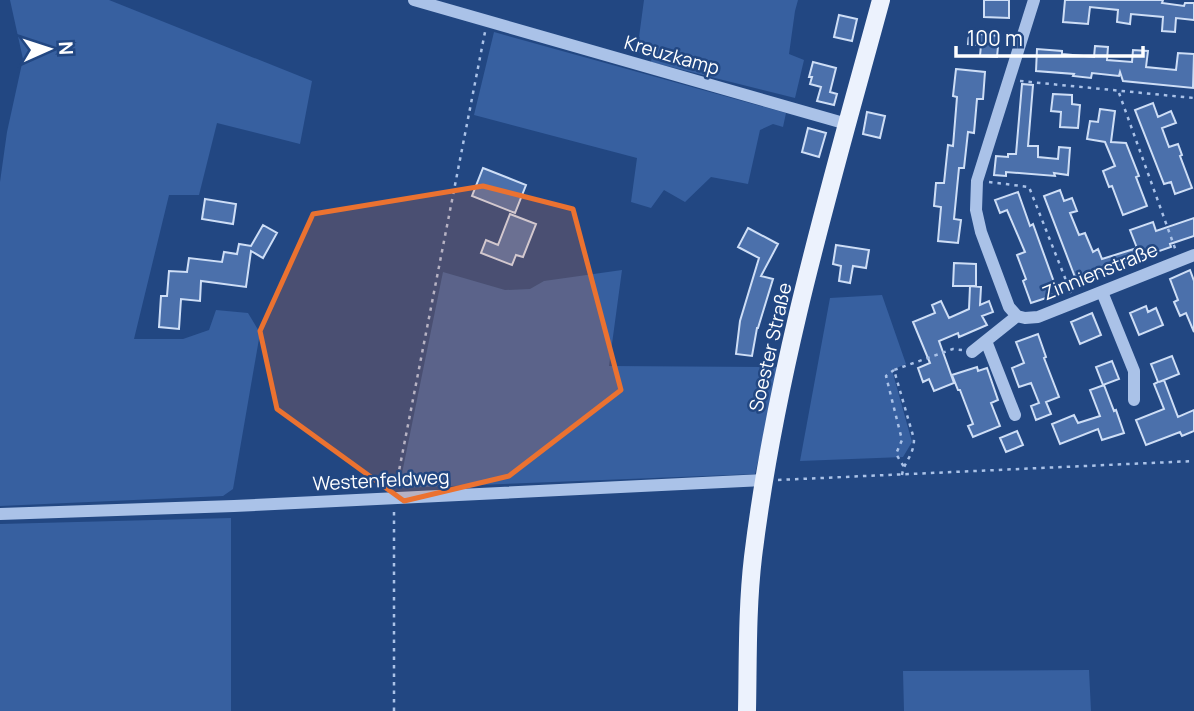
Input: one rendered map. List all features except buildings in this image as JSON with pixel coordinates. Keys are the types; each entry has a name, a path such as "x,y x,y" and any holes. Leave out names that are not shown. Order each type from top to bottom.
{"main road":[{"name":"Soester Straße","path":"747,711 753,560 774,426 798,315 881,0"}],"street":[{"name":"Kreuzkamp","path":"414,0 847,124"},
{"path":"972,352 1017,316 1009,307 981,232 976,209 977,181 1034,0"},
{"name":"Zinnienstraße","path":"1017,316 1038,317 1194,255"},
{"path":"1102,292 1134,371 1134,400"},
{"path":"986,341 1015,415"},
{"name":"Westenfeldweg","path":"0,514 393,499 764,480"}],"path":[{"path":"394,711 393,499 487,22"},
{"path":"1009,80 1194,98"},
{"path":"1119,91 1180,261"},
{"path":"977,181 1029,187 1074,303"},
{"path":"904,467 896,454 902,440 886,376 894,370 953,349 972,352"},
{"path":"894,370 914,439 914,449 902,475"},
{"path":"764,480 1194,461"}],"highlighted area":[{"path":"483,186 573,209 621,390 509,476 404,501 277,409 260,331 313,214"}],"shaded area":[{"path":"10,0 109,0 312,81 300,144 217,123 199,195 169,195 134,339 183,339 209,330 216,310 248,313 260,333 233,489 223,496 0,506 0,182 7,132 23,59"},
{"path":"644,0 798,0 789,54 804,60 795,98 651,62 652,56 637,52"},
{"path":"494,32 786,113 783,127 773,124 760,130 748,184 711,177 685,202 664,190 651,208 631,202 637,158 474,115"},
{"path":"622,270 609,366 780,367 755,474 399,488 443,272 505,290 530,289 544,281"},
{"path":"882,295 906,364 892,370 912,442 903,457 800,461 830,298"},
{"path":"231,518 231,711 0,711 0,524"},
{"path":"1089,670 1091,711 904,711 903,671"}]}
